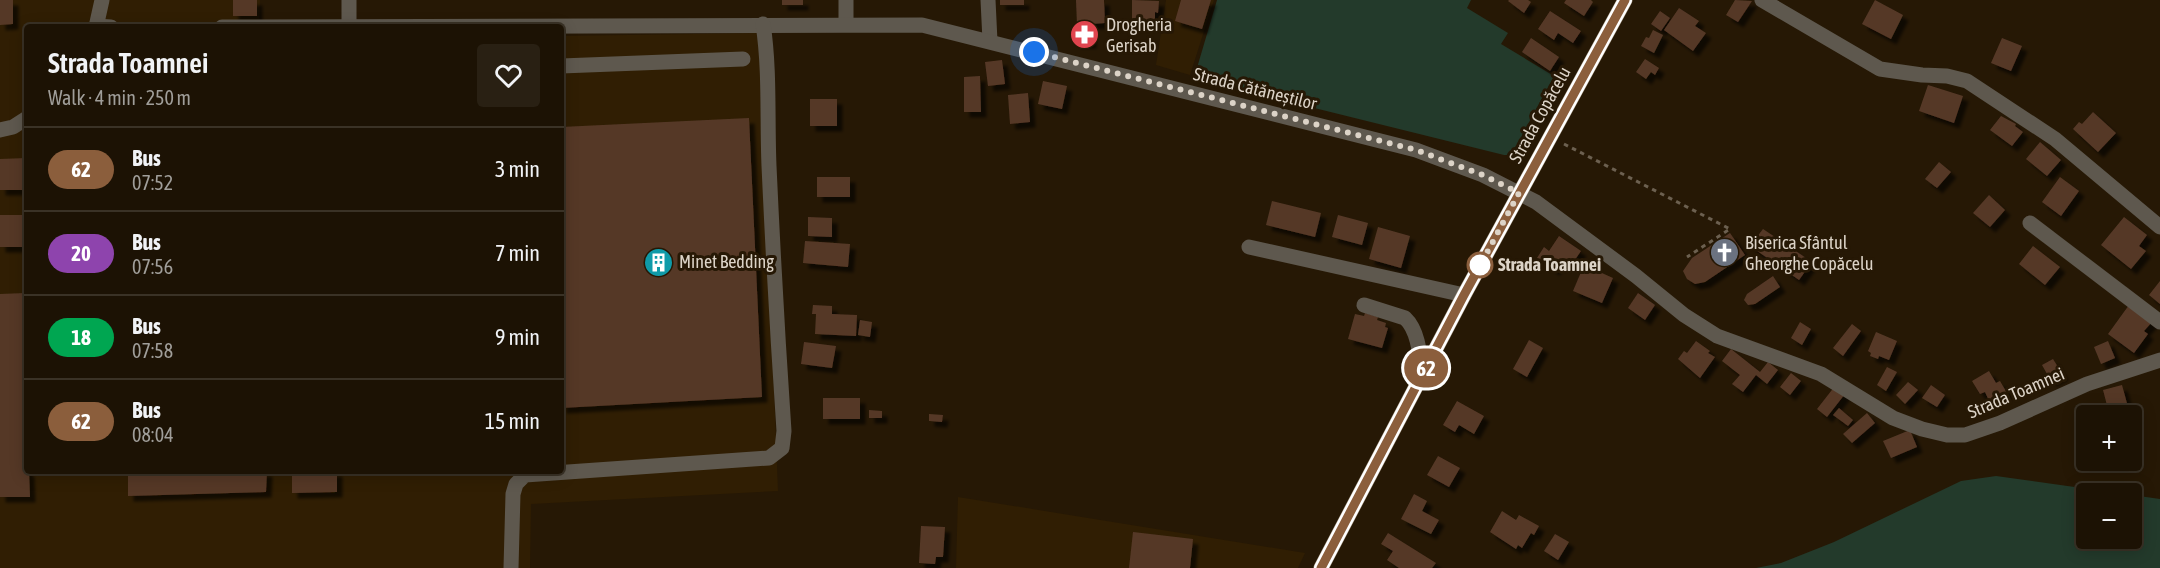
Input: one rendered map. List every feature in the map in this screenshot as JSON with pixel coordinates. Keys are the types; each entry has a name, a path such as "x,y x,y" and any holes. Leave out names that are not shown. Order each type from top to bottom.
{"main road":[{"name":"Strada Copăcelu","path":"1321,568 1464,295 1625,0"}],"street":[{"path":"97,24 102,0"},
{"path":"349,0 350,24"},
{"path":"846,0 846,24"},
{"path":"988,0 990,41"},
{"path":"1762,0 1880,69 1947,76 1966,81 2055,139 2160,227"},
{"path":"564,470 769,458 782,448 784,431 774,284 767,50 763,24"},
{"name":"Strada Cătăneștilor","path":"564,25 922,25 1416,150 1483,175 1519,193"},
{"path":"564,66 743,59"},
{"path":"0,130 13,127 24,120"},
{"name":"Strada Toamnei","path":"1519,193 1536,202 1636,276 1684,315 1717,336 1821,374 1893,418 1922,429 1947,435 1965,435 2000,423 2087,384 2160,360"},
{"path":"2030,223 2160,322"},
{"path":"1249,247 1464,295"},
{"path":"1364,305 1405,318 1410,322 1422,375"},
{"path":"511,568 513,494 521,474"}],"path":[{"path":"1550,136 1730,229 1687,257"}],"shaded area":[{"path":"0,0 260,0 259,24 24,24 24,474 564,474 564,36 760,33 778,491 531,504 530,568 0,568"},
{"path":"1166,0 1214,0 1190,75 1156,65"},
{"path":"958,497 1305,553 1298,568 956,568"}],"green space":[{"path":"1217,0 1471,0 1467,8 1508,33 1501,44 1554,76 1513,152 1504,155 1194,78"},
{"path":"1996,476 2076,487 2076,549 2142,549 2142,496 2160,499 2160,568 1756,568 1781,563 1834,542 1961,481"}],"building":[{"path":"0,0 13,0 13,24 0,25"},
{"path":"233,0 257,0 257,16 233,16"},
{"path":"782,0 803,0 803,5 782,5"},
{"path":"1000,0 1024,0 1024,5 1000,5"},
{"path":"1076,0 1104,0 1105,23 1077,25"},
{"path":"1132,0 1159,1 1158,13 1155,12 1155,20 1150,20 1150,25 1132,24"},
{"path":"1181,0 1211,0 1202,29 1175,21"},
{"path":"1509,0 1528,0 1531,2 1524,13"},
{"path":"1566,0 1591,0 1593,2 1584,16 1564,3"},
{"path":"1735,0 1752,1 1738,22 1726,15"},
{"path":"1875,0 1903,15 1891,39 1862,24"},
{"path":"1679,8 1699,21 1695,26 1706,33 1693,51 1664,30"},
{"path":"1550,11 1581,31 1573,43 1558,33 1554,40 1538,29"},
{"path":"1660,11 1670,18 1661,31 1651,24"},
{"path":"1076,26 1091,26 1091,43 1076,43"},
{"path":"1653,30 1663,35 1654,53 1641,46"},
{"path":"1531,38 1559,57 1550,71 1522,52"},
{"path":"2002,38 2022,46 2011,71 1991,63"},
{"path":"1645,59 1659,68 1655,75 1651,72 1646,79 1636,72"},
{"path":"1002,60 1005,84 988,86 985,62"},
{"path":"980,76 981,112 964,112 964,77"},
{"path":"1043,81 1067,86 1062,109 1038,104"},
{"path":"1928,85 1963,96 1954,123 1919,111"},
{"path":"1028,93 1030,122 1010,124 1008,95"},
{"path":"810,99 837,99 837,126 810,126"},
{"path":"2093,112 2116,133 2098,152 2073,129 2079,122 2082,124"},
{"path":"2001,116 2016,124 2015,126 2023,132 2012,146 1990,130"},
{"name":"Minet Bedding","path":"749,118 762,397 564,408 564,127"},
{"path":"2040,142 2061,160 2047,176 2026,159"},
{"path":"24,158 24,190 0,190 0,159"},
{"path":"1939,162 1951,172 1937,188 1925,179"},
{"path":"817,177 850,177 850,197 817,197"},
{"path":"2060,177 2079,191 2061,216 2042,202"},
{"path":"1989,195 2005,210 1990,227 1973,213"},
{"path":"1272,201 1321,213 1315,237 1266,225"},
{"path":"0,215 24,215 24,247 0,247"},
{"path":"1338,215 1368,223 1362,245 1332,237"},
{"path":"808,217 832,218 832,237 808,236"},
{"path":"2124,217 2147,235 2139,246 2146,251 2131,269 2101,245"},
{"path":"1378,227 1410,236 1401,268 1369,259"},
{"path":"1763,229 1812,262 1799,280 1750,246"},
{"path":"1730,233 1745,255 1705,282 1695,284 1687,279 1683,271 1692,258"},
{"path":"1559,236 1581,251 1570,267 1561,261 1554,270 1537,258 1544,247 1549,251"},
{"path":"805,241 850,244 848,267 803,263"},
{"path":"2033,246 2060,267 2045,285 2019,264"},
{"path":"1584,265 1613,278 1602,303 1573,291"},
{"path":"1773,276 1780,287 1755,304 1748,305 1744,300 1747,294"},
{"path":"2160,281 2160,304 2149,295"},
{"path":"24,293 24,474 29,474 30,497 0,497 0,294"},
{"path":"1638,293 1655,305 1645,320 1628,308"},
{"path":"813,305 832,306 832,314 857,315 856,336 815,334 816,314 812,314"},
{"path":"2129,305 2152,322 2144,331 2148,334 2134,353 2108,334"},
{"path":"1365,313 1378,317 1377,320 1386,323 1385,327 1388,328 1382,348 1348,339 1355,314 1364,316"},
{"path":"860,320 872,322 870,337 858,335"},
{"path":"1800,322 1811,329 1802,345 1791,338"},
{"path":"1852,324 1861,331 1843,356 1833,348"},
{"path":"1876,332 1897,341 1889,360 1879,356 1878,359 1870,356 1871,353 1868,351"},
{"path":"1529,340 1543,348 1527,377 1513,369"},
{"path":"1696,341 1715,357 1700,378 1678,359 1684,351 1687,353"},
{"path":"2108,341 2115,358 2101,364 2094,347"},
{"path":"804,342 836,346 832,368 801,364"},
{"path":"1731,349 1760,372 1768,362 1778,370 1767,384 1756,375 1743,392 1732,384 1740,375 1722,361"},
{"path":"2053,359 2063,375 2051,381 2042,365"},
{"path":"1887,367 1897,372 1886,391 1877,385"},
{"path":"1989,371 1996,383 2000,381 2007,393 1990,403 1985,392 1980,394 1972,381"},
{"path":"1791,373 1801,381 1790,395 1780,387"},
{"path":"1908,382 1918,390 1905,404 1896,395"},
{"path":"1931,385 1945,395 1937,407 1922,398"},
{"path":"2122,385 2127,405 2107,405 2103,390"},
{"path":"1835,386 1845,394 1827,417 1817,409"},
{"path":"823,398 860,398 860,419 823,419"},
{"path":"1457,401 1484,416 1474,434 1459,425 1455,432 1443,425"},
{"path":"1839,408 1853,420 1848,426 1833,415"},
{"path":"869,410 882,411 882,418 869,418"},
{"path":"1867,413 1875,423 1852,443 1843,434"},
{"path":"929,414 943,415 942,422 929,421"},
{"path":"1910,430 1917,447 1891,458 1883,441"},
{"path":"1438,456 1460,468 1449,487 1427,475"},
{"path":"128,474 267,474 266,492 128,496"},
{"path":"292,474 337,474 337,492 292,493"},
{"path":"1414,494 1427,501 1422,511 1439,520 1431,534 1401,519"},
{"path":"1502,511 1516,520 1519,515 1539,526 1534,535 1531,533 1522,548 1518,545 1516,549 1490,532"},
{"path":"921,526 945,527 943,557 936,557 935,564 919,563"},
{"path":"1133,532 1193,539 1190,568 1129,568"},
{"path":"1388,533 1436,563 1432,568 1399,568 1387,560 1393,551 1381,544"},
{"path":"1555,534 1569,542 1558,560 1544,551"}],"bus line":[{"name":"62","path":"1321,568 1464,295 1625,0"}],"place":[{"name":"Drogheria Gerisab","path":"1085,35"},
{"name":"Biserica Sfântul Gheorghe Copăcelu","path":"1724,253"},
{"name":"Minet Bedding","path":"658,262"},
{"name":"Strada Toamnei","path":"1480,265"}],"route":[{"path":"1034,52 1416,150 1483,175 1519,193 1475,275 1480,265"}]}
